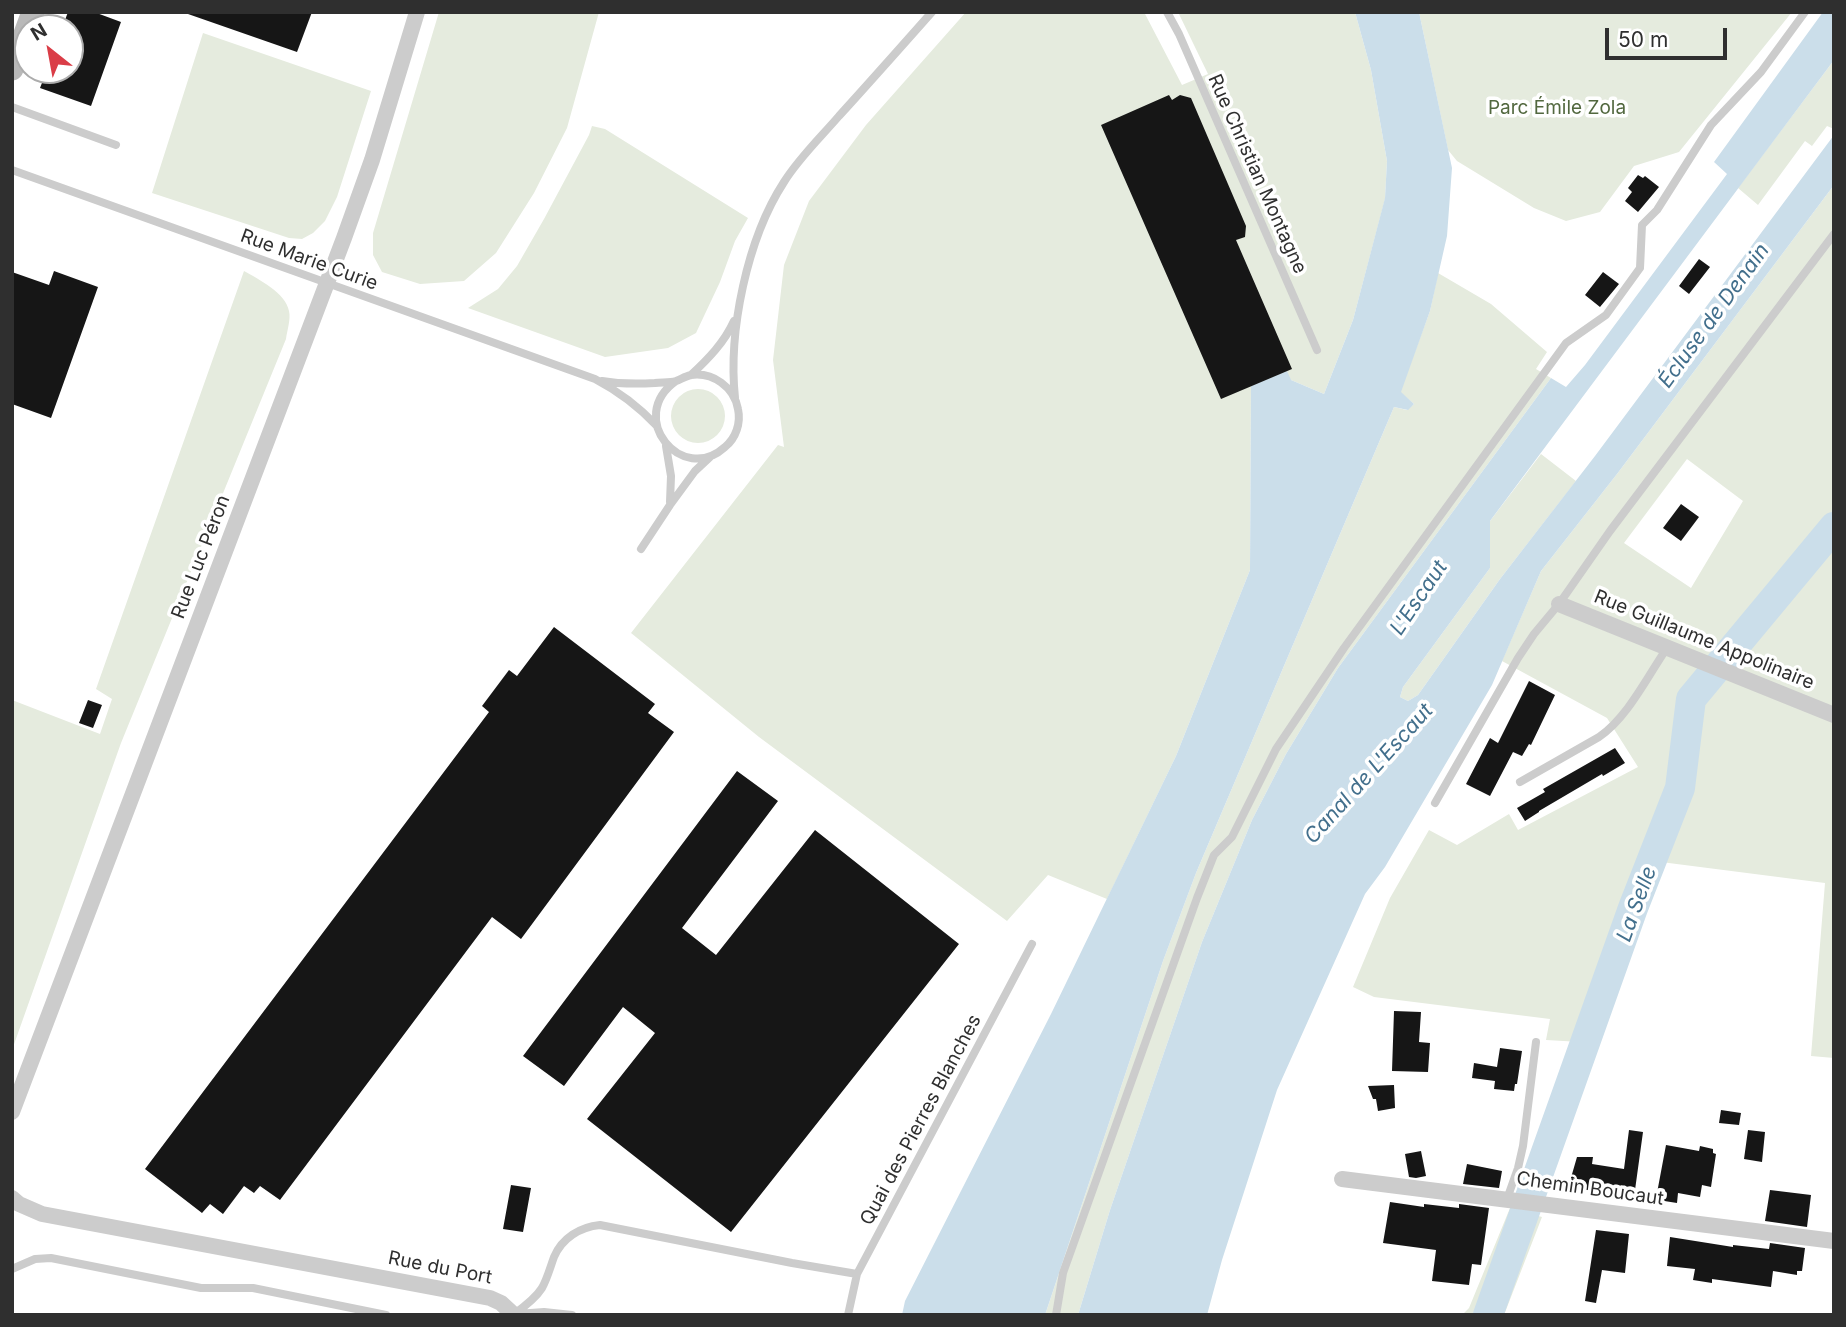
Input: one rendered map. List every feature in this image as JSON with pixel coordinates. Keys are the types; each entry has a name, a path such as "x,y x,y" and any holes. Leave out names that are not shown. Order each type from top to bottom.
{"street":[{"path":"13,68 33,12"},
{"name":"Rue Luc Péron","path":"12,1112 327,283 372,160 417,12"},
{"name":"Rue Guillaume Appolinaire","path":"1559,604 1834,715"},
{"name":"Chemin Boucaut","path":"1342,1179 1834,1241"},
{"name":"Rue du Port","path":"12,1198 42,1214 490,1298 501,1303 514,1315"}],"lane":[{"path":"665,443 685,457 699,458 719,452 729,443 736,431 739,411 735,398 732,361 738,312 768,209 785,180 806,153 932,12"},
{"name":"Rue Christian Montagne","path":"1167,12 1317,350"},
{"path":"1056,1315 1063,1273 1214,855 1232,837 1276,749 1344,648 1566,343 1606,315 1633,278 1640,268 1642,225 1657,210 1711,125 1761,72 1805,12"},
{"path":"12,107 116,145"},
{"name":"Rue Marie Curie","path":"12,170 595,379 636,406 657,426"},
{"path":"1435,803 1534,634 1834,234"},
{"path":"670,505 672,482 669,460 657,426 659,400 666,389 676,381 691,375 723,340 738,312"},
{"path":"691,375 717,380 735,398"},
{"name":"Rue Marie Curie","path":"595,379 632,383 676,381"},
{"path":"641,549 695,471 713,455"},
{"path":"1520,782 1600,737 1611,728 1667,648"},
{"name":"Quai des Pierres Blanches","path":"848,1315 857,1274 1032,944"},
{"path":"1507,1199 1523,1146 1536,1042"},
{"path":"514,1315 526,1306 542,1287 560,1245 584,1228 600,1225 857,1274"},
{"path":"12,1269 35,1259 51,1258 201,1288 253,1288 386,1315"},
{"path":"514,1315 544,1311 572,1315"}],"green space":[{"path":"439,12 599,12 567,128 534,193 496,253 464,281 420,284 382,272 373,255 373,233"},
{"path":"966,12 1144,12 1182,85 1208,74 1178,12 1355,12 1371,70 1387,161 1385,199 1353,320 1324,394 1291,380 1251,387 1250,570 1176,756 1107,899 1048,875 1007,921 759,737 631,633 778,445 784,447 773,360 784,265 809,201 866,125"},
{"name":"Parc Émile Zola","path":"1419,12 1792,12 1679,152 1634,166 1600,212 1566,221 1534,208 1457,161 1448,150"},
{"path":"203,33 371,91 337,197 325,221 302,239 289,238 152,193"},
{"path":"1834,60 1834,129 1827,126 1812,146 1805,141 1758,205 1738,188"},
{"path":"592,126 605,129 748,218 735,241 720,282 696,333 668,348 605,357 468,308 498,289 517,266"},
{"path":"1834,185 1834,1058 1811,1056 1825,883 1661,862 1598,1043 1546,1040 1550,1019 1374,997 1353,987 1390,898 1429,830 1457,845 1509,814 1518,830 1638,767 1607,718 1502,661 1541,571","holes":["1687,459 1743,501 1691,588 1624,543"]},
{"path":"244,271 271,287 287,304 290,318 286,339 121,743 12,1050 12,700 100,734 112,699 96,689"},
{"path":"1438,273 1491,304 1547,352 1536,369 1551,378 1338,668 1286,754 1252,820 1202,942 1110,1210 1078,1315 1045,1315 1163,961 1196,873 1394,407 1407,410 1414,404 1400,392 1430,311"},
{"path":"698,389 717,397 725,416 717,435 698,443 679,435 671,416 679,397"},
{"path":"1541,454 1576,481 1500,579 1418,695 1408,701 1400,697 1403,687 1490,568 1490,521"},
{"path":"1510,1208 1542,1217 1504,1315 1462,1315 1469,1308"}],"water":[{"path":"1355,12 1419,12 1452,168 1447,236 1430,311 1401,392 1414,404 1408,410 1394,407 1196,873 1163,961 1045,1315 902,1315 905,1301 1051,1014 1176,756 1250,570 1251,386 1287,371 1291,380 1324,394 1353,320 1385,198 1387,161 1371,70"},
{"path":"1823,12 1834,12 1834,60 1490,521 1490,568 1403,687 1400,697 1408,701 1418,695 1500,579 1834,135 1834,185 1541,571 1492,685 1385,867 1365,894 1277,1090 1207,1315 1078,1315 1110,1210 1202,942 1252,820 1286,754 1338,668 1551,378 1566,387 1585,365 1727,174 1714,162"}],"building":[{"path":"94,12 121,22 91,106 40,88 42,84 84,84 84,14 67,14"},
{"path":"312,12 297,52 188,14"},
{"path":"1169,95 1172,100 1180,95 1191,98 1246,226 1245,237 1236,240 1292,369 1221,399 1101,125"},
{"path":"1638,175 1643,178 1645,176 1659,187 1638,212 1625,201 1632,192 1628,188"},
{"path":"1699,259 1710,267 1689,294 1679,286"},
{"path":"54,271 98,287 51,418 12,404 12,272 49,285"},
{"path":"1603,272 1619,284 1600,307 1585,295"},
{"path":"1681,504 1699,517 1681,541 1663,528"},
{"path":"554,627 655,704 648,713 674,732 521,939 492,917 280,1200 260,1186 254,1193 244,1186 223,1214 210,1204 202,1213 145,1169 489,712 482,706 509,670 517,676"},
{"path":"1529,681 1555,695 1531,745 1529,744 1522,756 1513,752 1490,796 1466,784 1490,738 1498,743"},
{"path":"88,700 102,705 93,728 79,723"},
{"path":"1615,748 1625,763 1525,821 1517,808 1545,792 1543,789"},
{"path":"737,771 778,801 682,928 716,955 815,830 959,944 731,1232 587,1119 655,1033 623,1007 564,1086 523,1056"},
{"path":"1394,1011 1421,1012 1419,1042 1430,1043 1428,1072 1392,1071"},
{"path":"1500,1048 1522,1051 1514,1091 1494,1089 1495,1081 1472,1078 1474,1063 1497,1067"},
{"path":"1394,1085 1395,1108 1378,1111 1376,1099 1373,1099 1368,1086"},
{"path":"1721,1110 1741,1113 1739,1125 1719,1123"},
{"path":"1629,1130 1643,1132 1635,1190 1616,1188 1616,1193 1568,1188 1577,1157 1593,1157 1592,1164 1624,1169"},
{"path":"1748,1130 1765,1132 1762,1162 1744,1159"},
{"path":"1666,1145 1699,1151 1700,1146 1713,1149 1716,1154 1711,1187 1702,1185 1700,1197 1678,1193 1677,1203 1658,1200"},
{"path":"1421,1151 1426,1176 1409,1177 1405,1154"},
{"path":"1467,1164 1502,1171 1499,1188 1463,1184"},
{"path":"511,1185 531,1188 523,1232 503,1229"},
{"path":"1770,1190 1811,1195 1807,1227 1765,1221"},
{"path":"1390,1202 1424,1207 1424,1204 1459,1208 1459,1204 1489,1208 1481,1265 1472,1264 1469,1285 1432,1281 1436,1250 1383,1243"},
{"path":"1596,1230 1629,1234 1625,1273 1602,1270 1596,1303 1585,1301"},
{"path":"1670,1237 1733,1247 1769,1249 1770,1243 1805,1248 1802,1271 1797,1271 1797,1275 1773,1271 1771,1287 1712,1279 1712,1283 1693,1280 1695,1269 1667,1266"}],"waterway":[{"name":"La Selle","path":"1488,1315 1633,908 1680,788 1691,699 1834,527"}],"water label":[{"name":"Écluse de Denain","path":"1714,316"},
{"name":"L'Escaut","path":"1419,598"},
{"name":"Canal de L'Escaut","path":"1369,774"}]}
